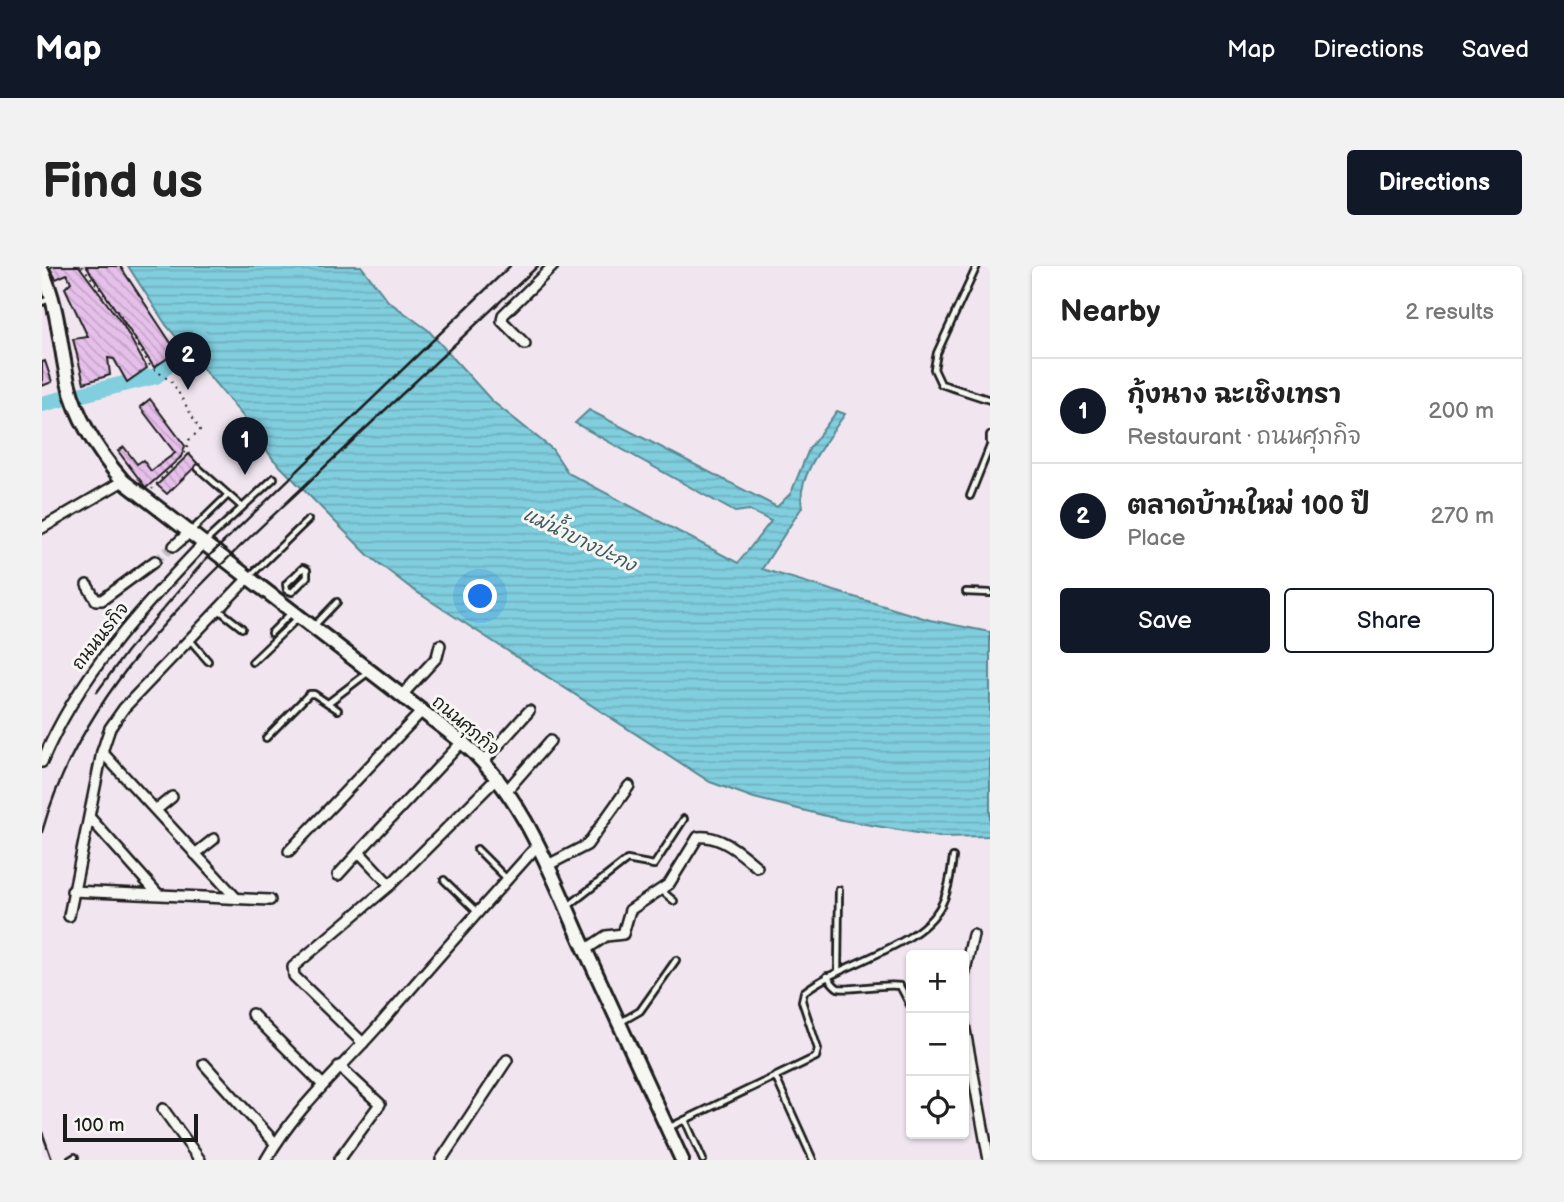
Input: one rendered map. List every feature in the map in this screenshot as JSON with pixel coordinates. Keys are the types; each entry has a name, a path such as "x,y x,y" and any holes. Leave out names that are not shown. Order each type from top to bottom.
{"main road":[{"name":"ถนนศุภกิจ","path":"42,271 72,396 86,430 123,481 249,577 282,594 297,614 313,626 363,677 402,695 463,742 508,789 566,907 682,1160"}],"street":[{"path":"525,344 502,321 503,315 553,266"},
{"path":"42,528 123,481"},
{"path":"174,546 190,532"},
{"name":"ถนนนรกิจ","path":"42,762 82,684 116,638 204,543"},
{"path":"88,586 96,600 102,600 155,561"},
{"path":"69,916 102,752 110,728 124,708 249,577"},
{"path":"402,695 438,657 440,645"},
{"path":"289,850 422,711"},
{"path":"484,761 529,711"},
{"path":"508,789 550,741"},
{"path":"338,875 463,742"},
{"path":"102,752 236,898"},
{"path":"363,1042 294,976 292,970 390,885 498,777"},
{"path":"546,866 587,845 629,786"},
{"path":"156,810 172,797"},
{"path":"90,819 157,893"},
{"path":"585,950 606,936 621,936 630,910 661,890 698,837 705,836 722,842 757,867"},
{"path":"195,854 214,839"},
{"path":"266,1160 275,1143 322,1084 363,1042 537,846"},
{"path":"359,852 390,885"},
{"path":"72,891 270,900"},
{"path":"969,953 973,935"},
{"path":"252,1014 322,1084"},
{"path":"969,1052 989,1160"},
{"path":"441,1160 507,1060"},
{"path":"204,1064 275,1143"},
{"path":"339,1066 380,1104 339,1160"},
{"path":"163,1109 200,1160"}],"lane":[{"path":"977,266 937,352 934,369 941,384 990,400"},
{"path":"970,496 990,444 990,435"},
{"path":"198,468 243,507"},
{"path":"204,543 274,478"},
{"path":"190,532 228,495"},
{"path":"249,577 308,520"},
{"path":"299,570 307,570 307,577 292,592 282,594 286,584 299,570"},
{"path":"966,592 990,593"},
{"path":"313,626 337,602"},
{"path":"218,609 242,628"},
{"path":"271,633 297,614"},
{"path":"252,662 297,614"},
{"path":"189,639 208,661"},
{"path":"328,703 363,677"},
{"path":"266,738 309,694 314,694 338,710"},
{"path":"566,907 627,860 654,865 684,819"},
{"path":"477,849 507,879"},
{"path":"667,1128 816,1057 818,1049 802,1001 804,992 838,969 926,926 944,900 953,856"},
{"path":"444,880 478,913"},
{"path":"661,890 674,901"},
{"path":"838,969 839,890"},
{"path":"619,1024 640,1011 676,960"},
{"path":"827,976 836,987 842,989 864,985 901,986 906,997"},
{"path":"776,1078 813,1160"},
{"path":"685,1120 703,1160"}],"path":[{"path":"82,266 121,315 150,366 173,383 200,430 189,440 186,451 144,498"}],"water":[{"name":"แม่น้ำบางปะกง","path":"128,266 361,266 388,301 428,330 492,401 552,449 568,473 738,563 771,521 749,510 735,512 575,423 589,410 777,507 791,493 809,449 837,411 845,414 808,471 801,495 802,507 762,569 930,620 990,632 990,836 939,837 842,820 754,798 710,782 412,589 368,555 273,459 242,415 166,325"}],"building":[{"path":"79,266 123,325 147,368 127,382 114,359 108,358 110,375 84,383 73,339 88,337 65,288 71,282 67,274 56,279 50,268"},
{"path":"86,266 120,266 177,352 154,367"},
{"path":"45,361 52,382 42,386 42,362"},
{"path":"150,399 185,446 181,457 146,488 118,451 124,447 137,464 143,460 151,471 175,453 140,407"},
{"path":"189,454 198,464 167,494 157,485"}],"waterway":[{"path":"42,404 156,376 199,336"}],"tunnel":[{"path":"155,561 174,546"}],"railway":[{"path":"97,692 127,651 205,560 510,266"},
{"path":"42,832 61,778 87,728 118,681 153,636 232,554 538,266"},
{"path":"42,1132 52,1160"}],"place":[{"name":"ตลาดบ้านใหม่ 100 ปี","path":"188,390"},
{"name":"กุ้งนาง ฉะเชิงเทรา","path":"245,475"}]}
